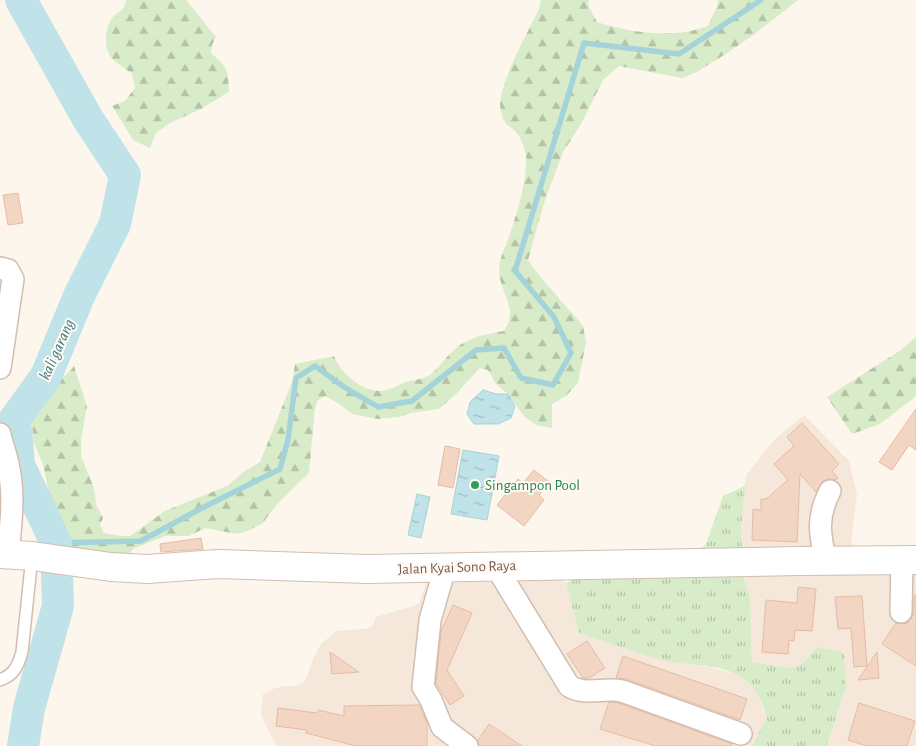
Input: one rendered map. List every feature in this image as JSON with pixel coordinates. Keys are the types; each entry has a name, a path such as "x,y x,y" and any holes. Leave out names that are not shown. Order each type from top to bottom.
{"street":[{"path":"0,268 8,270 13,279 0,368"},
{"path":"0,434 8,464 12,489 12,514 22,556"},
{"path":"826,561 820,532 823,504 830,491"},
{"name":"Jalan Kyai Sono Raya","path":"22,556 111,568 147,569 218,564 367,569 495,565 909,560"},
{"path":"901,612 909,560"},
{"path":"495,565 569,686 583,692 602,689 622,690 741,734"},
{"path":"445,568 430,620 423,686 432,700 442,727 467,746"}],"lane":[{"path":"0,680 8,677 18,667 22,652 22,556"}],"shaded area":[{"path":"804,415 849,461 857,494 851,544 876,550 916,547 916,746 827,746 846,687 817,647 803,663 790,668 752,662 750,596 743,575 741,530 746,475 774,440"},
{"path":"429,574 559,578 566,583 579,633 662,659 736,674 743,678 757,692 767,718 752,746 278,746 274,742 261,715 263,694 275,688 296,686 305,681 321,644 336,631 372,627 376,617 419,604"}],"green space":[{"path":"126,0 186,0 216,37 211,53 224,66 228,78 229,92 201,109 170,123 156,133 150,148 133,140 112,106 125,101 135,88 132,74 110,56 106,45 110,22 123,9"},
{"path":"541,0 589,0 588,5 597,22 638,32 667,33 695,30 708,26 717,7 718,0 798,0 752,36 697,72 682,78 619,66 603,80 581,124 563,152 544,203 528,260 583,326 586,342 578,383 566,396 552,404 552,428 536,425 524,416 508,394 496,384 488,370 480,368 439,409 410,413 400,417 378,419 352,414 325,396 318,400 315,408 309,473 278,503 262,524 237,534 205,528 189,536 165,536 133,549 127,558 74,553 56,529 43,464 33,441 32,421 33,412 74,366 87,406 81,439 81,456 94,488 96,504 103,518 100,525 104,533 130,536 165,511 229,485 242,473 260,462 292,382 295,364 334,356 341,369 352,380 366,388 383,391 428,376 460,345 471,339 504,331 510,315 508,300 500,278 499,266 519,206 526,165 521,140 518,134 504,120 500,104 510,69 539,9"},
{"path":"916,337 916,396 880,424 852,434 827,397 901,350"},
{"path":"745,486 741,530 743,575 750,596 752,662 790,668 803,663 817,647 844,653 846,687 827,746 752,746 767,718 758,695 741,677 723,669 652,657 579,633 566,583 579,577 680,570 706,544 723,496"}],"water":[{"path":"483,390 496,394 508,394 515,406 511,418 498,424 474,424 467,414 470,402"},
{"name":"Singampon Pool","path":"463,450 499,456 487,520 451,514"},
{"path":"417,494 430,497 421,538 408,535"}],"building":[{"path":"18,193 23,223 8,225 3,195"},
{"path":"916,409 916,450 909,445 892,470 879,462"},
{"path":"802,423 839,464 832,471 838,478 836,480 829,479 823,481 816,492 800,474 797,542 752,540 753,509 761,510 761,499 766,499 788,480 774,464 794,446 787,437"},
{"path":"445,446 460,449 453,488 438,485"},
{"path":"534,470 549,482 539,495 544,500 524,526 497,505 518,479 523,483"},
{"path":"201,538 203,549 161,552 160,544"},
{"path":"798,587 816,589 812,631 795,630 794,641 789,640 788,654 762,652 766,600 797,603"},
{"path":"916,594 916,666 882,644 896,623 907,623 911,619 914,612 914,597"},
{"path":"862,596 867,666 854,667 851,628 838,629 835,597"},
{"path":"453,605 472,613 447,670 464,696 450,705 436,683 441,631"},
{"path":"587,641 605,668 589,678 583,678 567,654"},
{"path":"330,652 359,672 332,674"},
{"path":"877,652 879,678 858,680"},
{"path":"623,656 747,699 740,720 626,679 616,678"},
{"path":"609,702 619,703 732,744 731,746 656,746 600,729"},
{"path":"859,703 915,721 907,746 867,746 848,740"},
{"path":"419,705 427,723 427,746 356,746 306,733 307,730 276,726 278,708 317,713 318,710 344,716 344,706"},
{"path":"489,724 522,746 479,746 478,740"}],"waterway":[{"name":"kali garang","path":"21,0 88,119 125,175 115,224 79,296 46,376 15,419 19,465 56,543 58,606 29,708 23,746"},
{"path":"56,543 141,541 280,469 288,440 296,378 315,366 344,387 378,407 412,401 476,350 504,348 521,378 553,385 571,353 554,317 515,271 584,43 679,54 761,0"}],"place":[{"name":"Singampon Pool","path":"475,485"}]}
